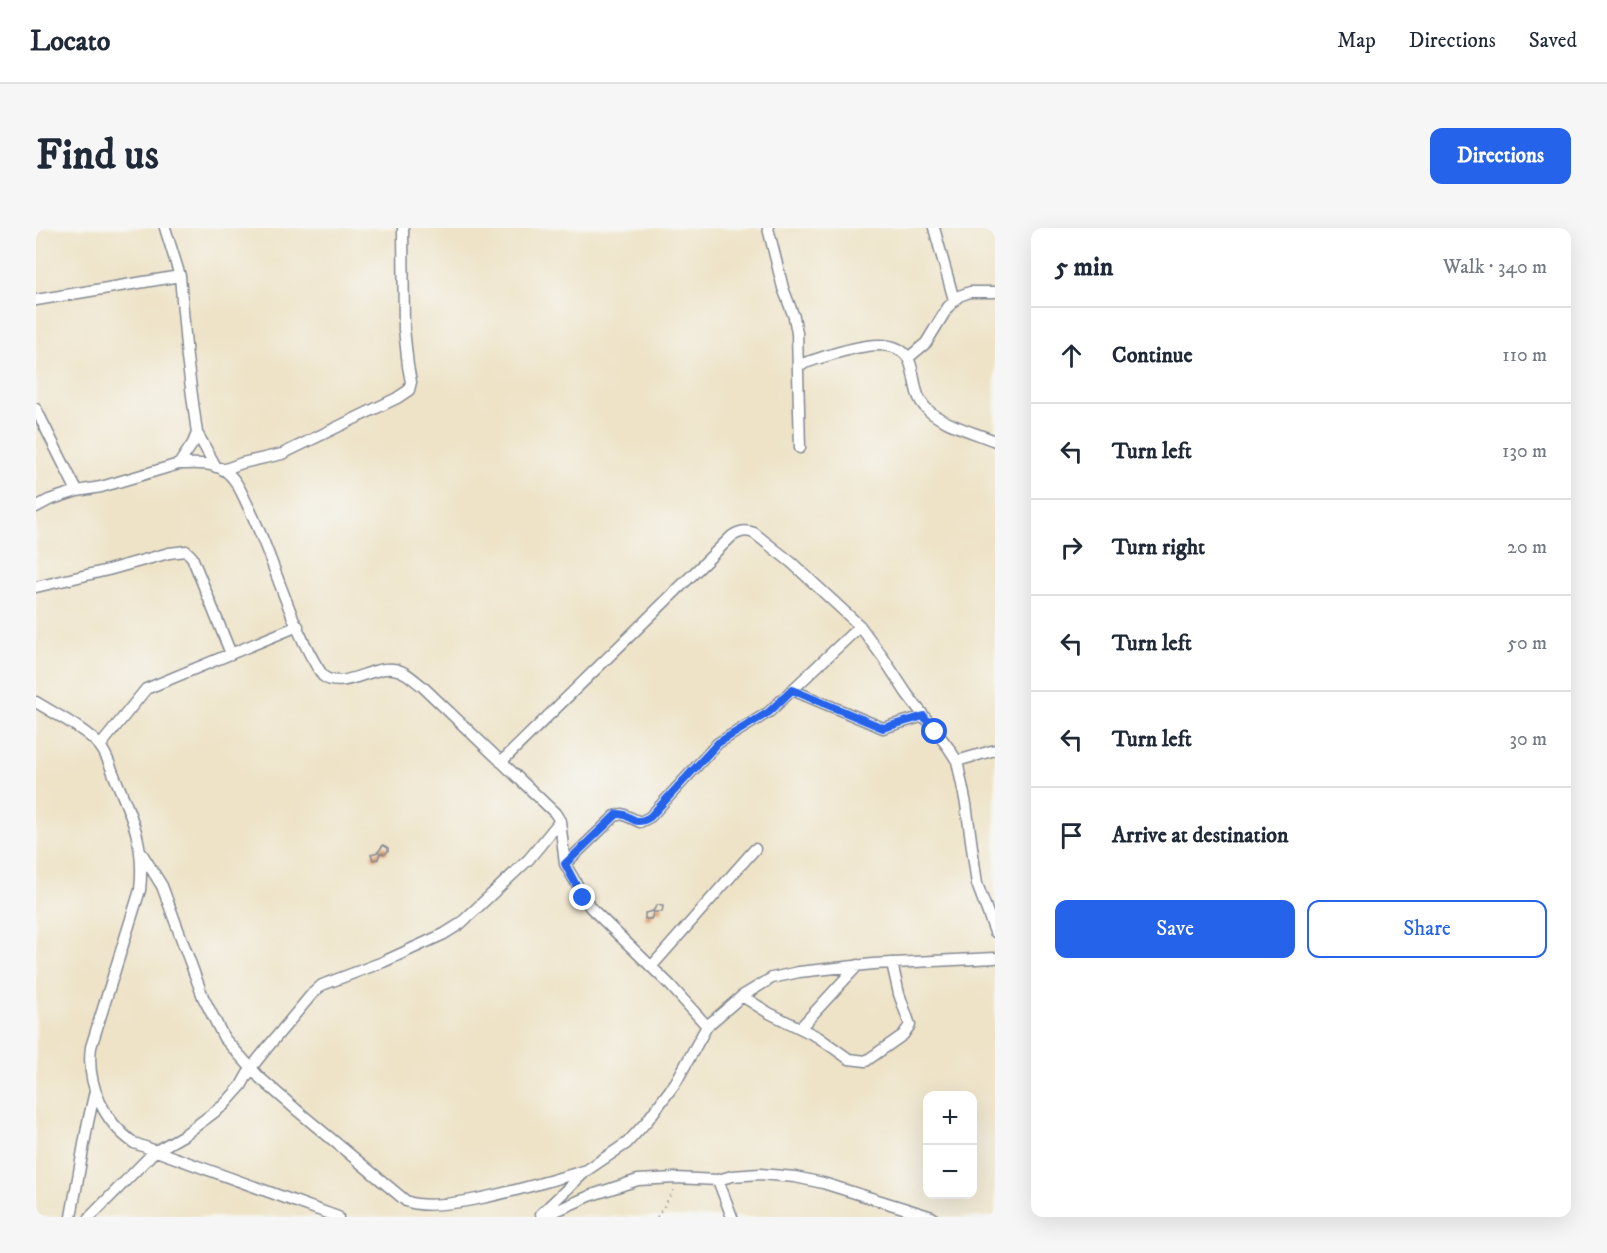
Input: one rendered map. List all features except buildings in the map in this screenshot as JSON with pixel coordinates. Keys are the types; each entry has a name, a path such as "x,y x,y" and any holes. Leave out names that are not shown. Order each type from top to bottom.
{"street":[{"path":"165,228 180,276 187,358 197,433 220,468 236,482 258,526 298,626 319,669 328,679 338,681 389,669 403,672 422,686 555,813 560,821 565,864 590,907 707,1026"},
{"path":"36,507 77,491 101,487 179,464 205,464 220,468 282,454 409,390 411,382 405,328 403,228"},
{"path":"768,228 797,333 800,448"},
{"path":"933,228 954,300"},
{"path":"36,300 180,276"},
{"path":"908,358 927,343 954,300 959,296 970,292 995,292"},
{"path":"798,365 869,344 893,347 908,358 918,395 926,408 941,418 995,441"},
{"path":"36,409 77,491"},
{"path":"179,464 197,433"},
{"path":"501,762 739,532 748,531 792,562 860,626 957,761 973,844 977,884 995,932"},
{"path":"36,587 169,553 186,551 192,557 231,654"},
{"path":"100,746 146,689 298,626"},
{"path":"565,864 617,814 640,822 650,817 718,743 769,712 860,626"},
{"path":"792,690 883,728 924,716"},
{"path":"36,702 86,734 100,746 132,815 139,836 142,874 140,890 91,1047 89,1063 95,1091 104,1110 123,1136 134,1143 333,1216"},
{"path":"957,761 995,750"},
{"path":"90,1217 154,1152 208,1119 241,1086 250,1068 322,985 383,962 452,929 530,859 560,821"},
{"path":"651,967 755,849"},
{"path":"141,851 162,886 203,997 224,1038 250,1068 393,1191 413,1204 436,1205 524,1188 587,1170"},
{"path":"538,1217 587,1170 627,1143 647,1121 676,1082 707,1026 742,996 772,978 799,972 858,965 995,958"},
{"path":"742,996 769,1013 801,1027 849,1059 858,1062 866,1061 903,1035 910,1023 899,994 892,963"},
{"path":"801,1027 858,965"},
{"path":"71,1217 87,1122 95,1091"},
{"path":"543,1217 592,1195 638,1180 718,1180 732,1176 760,1174 795,1177 851,1191 932,1217"},
{"path":"718,1180 732,1217"}],"path":[{"path":"657,1217 681,1179"}],"route":[{"path":"583,898 565,864 617,814 640,822 650,817 718,743 760,719 792,690 883,728 924,716 935,732"}]}
